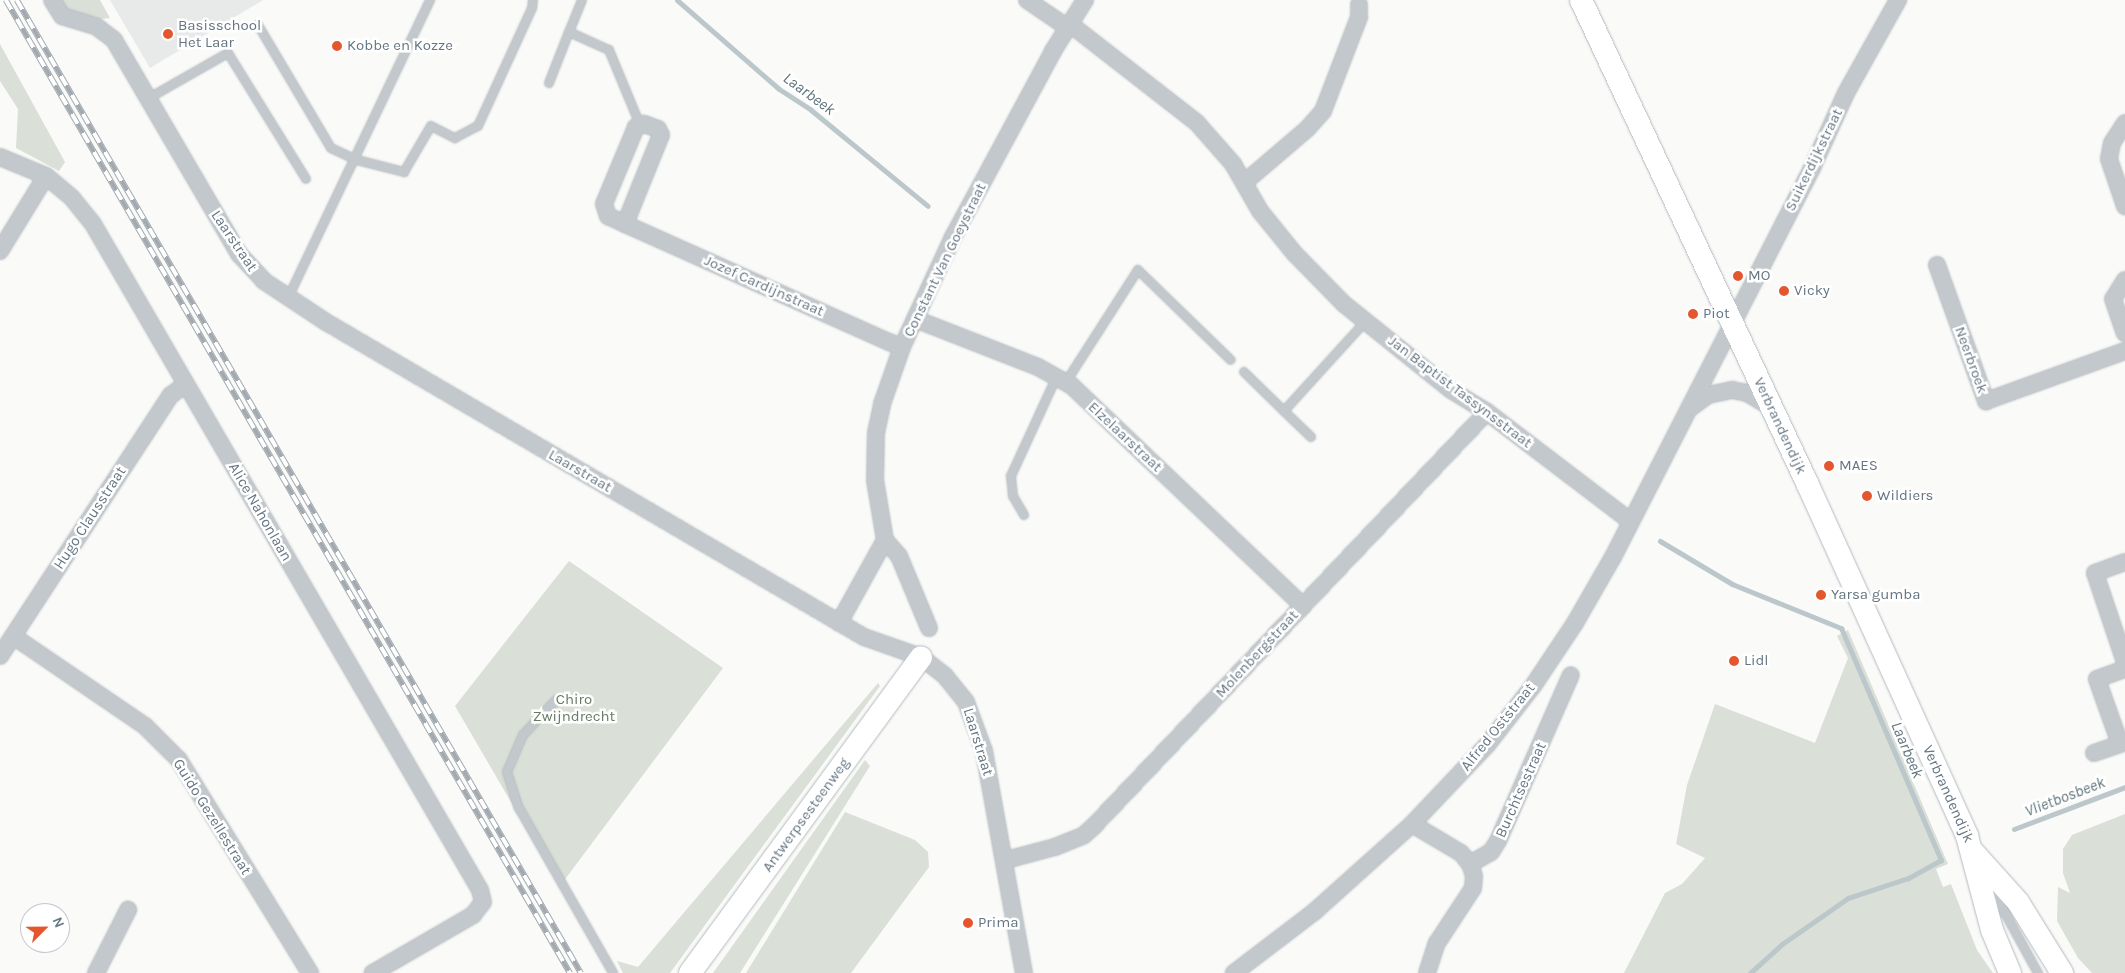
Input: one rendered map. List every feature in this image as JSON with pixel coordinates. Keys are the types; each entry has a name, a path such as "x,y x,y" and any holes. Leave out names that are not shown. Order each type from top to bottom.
{"main road":[{"name":"Verbrandendijk","path":"1581,0 1731,322 1768,406 1859,596 1974,853 1992,930 2010,973"},
{"name":"Antwerpsesteenweg","path":"690,973 921,657"},
{"name":"Verbrandendijk","path":"1974,853 2018,902 2062,973"}],"street":[{"name":"Laarstraat","path":"52,0 62,16 97,28 114,40 249,268 288,298 839,622 883,646 921,657 945,676 966,702 984,751 1006,860 1024,973"},
{"name":"Jan Baptist Tassynsstraat","path":"1027,0 1069,26 1198,123 1245,182 1260,211 1295,254 1344,304 1451,390 1487,412 1630,521"},
{"name":"Constant Van Goeystraat","path":"929,628 899,556 885,540 875,480 876,433 882,404 902,347 953,238 1069,26 1086,0"},
{"name":"Suikerdijkstraat","path":"1731,322 1812,168 1846,93 1898,0"},
{"path":"1245,182 1307,129 1323,111 1359,17 1360,2"},
{"path":"2125,123 2112,143 2109,159 2125,206"},
{"path":"626,224 661,135 658,128 640,125"},
{"name":"Jozef Cardijnstraat","path":"640,125 636,127 604,204 608,216 902,347"},
{"name":"Alice Nahonlaan","path":"0,157 46,176 72,198 93,224 480,890 483,902 474,915 373,973"},
{"path":"0,251 46,176"},
{"name":"Neerbroek","path":"1938,265 1986,401 2125,351"},
{"path":"2125,280 2113,298 2125,333"},
{"name":"Elzelaarstraat","path":"915,319 1061,379 1303,606"},
{"path":"1630,521 1731,322"},
{"name":"Hugo Clausstraat","path":"0,656 171,395 185,385"},
{"path":"1683,416 1697,401 1720,391 1739,390 1768,406"},
{"name":"Molenbergstraat","path":"1006,860 1055,847 1084,835 1093,827 1487,412"},
{"name":"Alfred Oststraat","path":"1234,973 1314,912 1412,824 1487,745 1575,622 1630,521"},
{"path":"839,622 882,552 885,540"},
{"path":"2125,562 2095,573 2125,662"},
{"name":"Guido Gezellestraat","path":"13,636 145,726 179,760 310,973"},
{"path":"2094,753 2120,744 2097,679 2125,670"},
{"name":"Burchtsestraat","path":"1470,864 1491,852 1498,841 1571,675"},
{"path":"1412,824 1461,853 1470,864 1474,876 1473,888 1437,943 1427,973"},
{"path":"96,973 128,910"}],"lane":[{"path":"288,298 301,267 357,160 430,0"},
{"path":"258,24 331,148 357,160 404,172 431,126 455,138 478,126 532,8 533,0"},
{"path":"548,83 582,0"},
{"path":"569,32 609,50 640,125"},
{"path":"149,98 228,53 306,179"},
{"path":"1024,515 1013,496 1011,476 1061,379 1138,270 1231,360"},
{"path":"1284,411 1366,321"},
{"path":"1244,372 1311,437"},
{"path":"556,700 523,735 507,772 519,808 612,973"},
{"path":"1974,853 2038,973"}],"shaded area":[{"name":"Basisschool Het Laar","path":"110,0 263,0 150,68"}],"green space":[{"path":"56,0 100,0 110,18 91,20 73,14"},
{"path":"0,44 65,162 59,171 16,148 18,109 0,81"},
{"name":"Chiro Zwijndrecht","path":"569,561 723,668 560,886 455,706"},
{"path":"1848,630 1948,864 1936,869 1943,887 1951,884 1977,950 1993,973 1624,973 1665,893 1682,884 1705,858 1676,844 1687,785 1715,704 1815,743 1848,658 1837,636"},
{"path":"878,683 880,686 670,973 623,973 617,961 638,967"},
{"path":"865,760 870,766 740,973 713,973"},
{"path":"845,812 915,840 928,852 929,867 851,973 746,973"},
{"path":"2125,814 2125,973 2092,973 2078,958 2057,921 2058,887 2070,893 2063,873 2063,849 2072,835"}],"waterway":[{"name":"Laarbeek","path":"677,0 779,89 811,110 928,206"},
{"name":"Laarbeek","path":"1660,541 1732,584 1841,628 1941,860 1908,878 1848,898 1782,944 1750,973"},
{"name":"Vlietbosbeek","path":"2014,829 2125,787"}],"railway":[{"path":"6,0 570,973"},
{"path":"17,0 581,973"}],"place":[{"name":"Basisschool Het Laar","path":"168,34"},
{"name":"Kobbe en Kozze","path":"337,46"},
{"name":"MO","path":"1738,276"},
{"name":"Vicky","path":"1784,291"},
{"name":"Piot","path":"1693,314"},
{"name":"MAES","path":"1829,466"},
{"name":"Wildiers","path":"1867,496"},
{"name":"Yarsa gumba","path":"1821,595"},
{"name":"Lidl","path":"1734,661"},
{"name":"Prima","path":"968,923"}]}
